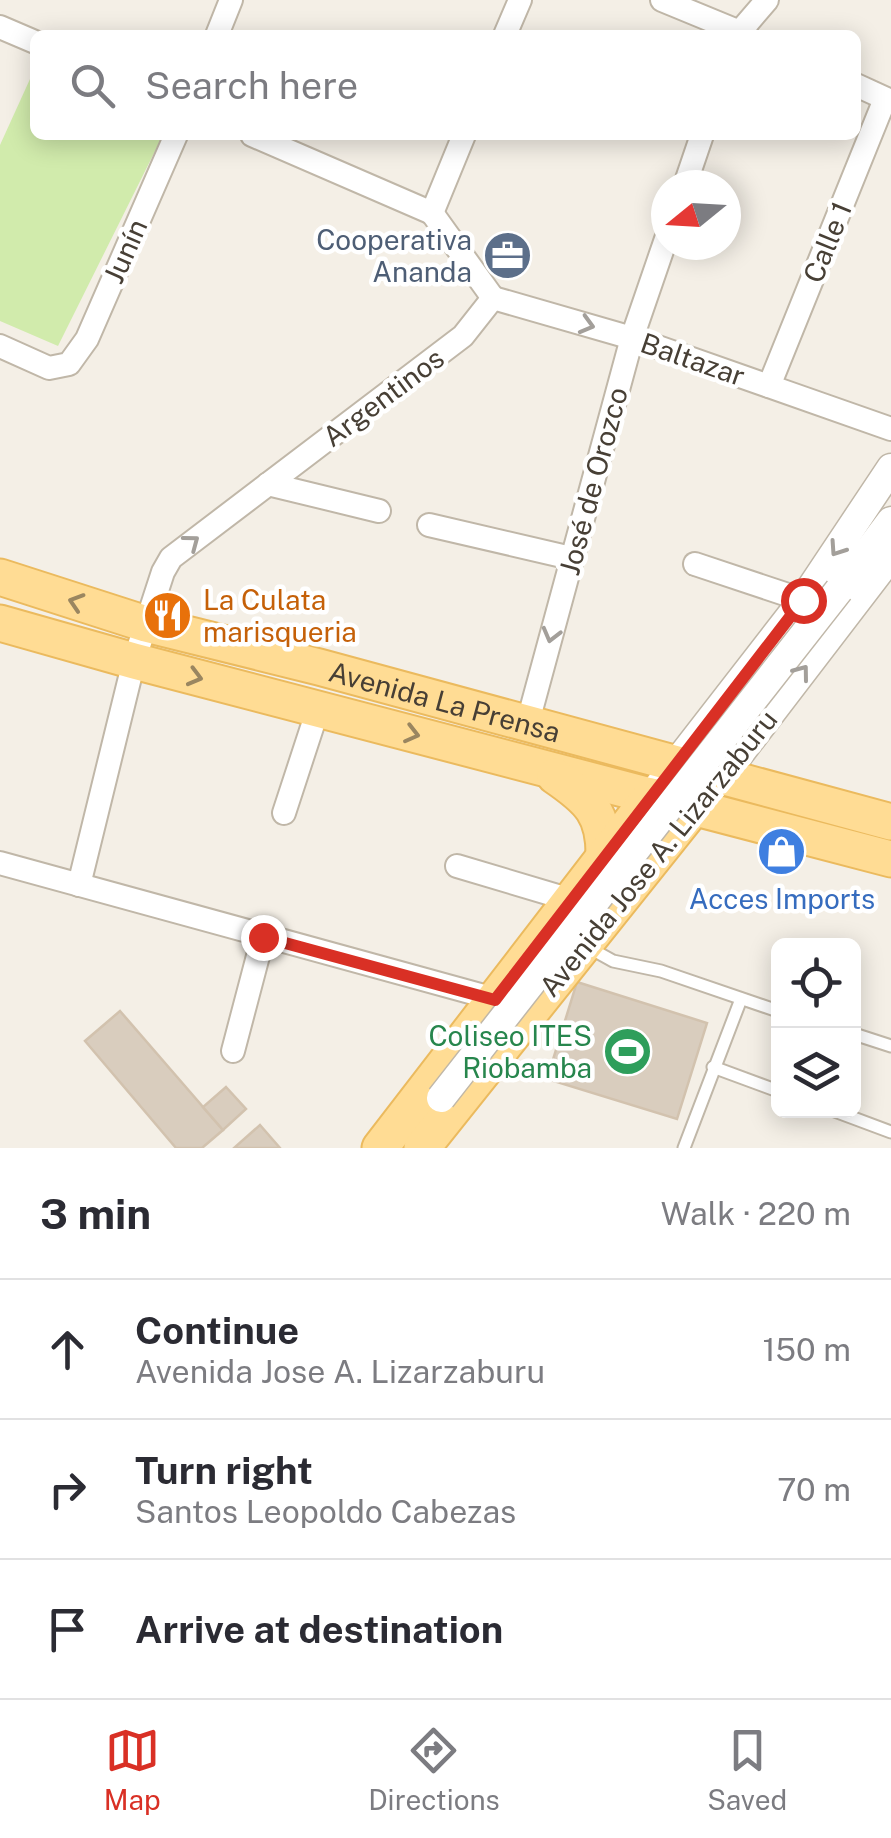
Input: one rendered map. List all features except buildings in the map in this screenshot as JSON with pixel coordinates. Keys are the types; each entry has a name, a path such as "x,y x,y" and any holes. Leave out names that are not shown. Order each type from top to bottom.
{"main road":[{"name":"Avenida La Prensa","path":"0,578 146,624 891,822"},
{"name":"Avenida La Prensa","path":"0,622 318,710 891,859"},
{"path":"542,767 586,796 598,815 604,858"},
{"name":"Avenida Jose A. Lizarzaburu","path":"384,1148 651,796"},
{"name":"Avenida Jose A. Lizarzaburu","path":"422,1148 695,806"}],"street":[{"path":"219,30 231,0"},
{"path":"508,30 520,0"},
{"path":"662,0 732,30"},
{"path":"744,30 767,0"},
{"path":"0,27 30,40"},
{"path":"861,88 888,100"},
{"name":"Calle 1","path":"770,386 888,100"},
{"name":"Junín","path":"0,346 49,368 69,364 86,338 174,140"},
{"path":"264,140 432,213 493,298"},
{"path":"432,213 462,140"},
{"path":"690,170 700,140"},
{"name":"José de Orozco","path":"527,724 632,338 659,260"},
{"name":"Baltazar","path":"493,298 632,338 891,429"},
{"name":"Argentinos","path":"134,661 162,572 171,558 463,336 493,298"},
{"name":"Avenida Jose A. Lizarzaburu","path":"651,796 803,600 891,468"},
{"path":"268,484 380,511"},
{"path":"413,1148 440,1098 891,521"},
{"path":"428,525 571,558"},
{"name":"Avenida Jose A. Lizarzaburu","path":"695,806 722,778 891,556"},
{"path":"695,564 803,600"},
{"path":"79,885 134,661"},
{"path":"284,813 318,710"},
{"path":"0,863 495,1000"},
{"path":"457,866 572,900"},
{"path":"233,1050 263,937"},
{"path":"384,1148 440,1098"}],"lane":[{"path":"582,944 613,960 661,971 771,1009"},
{"path":"684,1148 740,999"},
{"path":"861,1036 891,1046"},
{"path":"713,1067 771,1088"},
{"path":"853,1118 891,1132"}],"green space":[{"path":"30,79 30,140 161,140 58,346 0,321 0,145"}],"place":[{"name":"Cooperativa Ananda","path":"507,255"},
{"name":"La Culata marisqueria","path":"168,615"},
{"name":"Acces Imports","path":"782,851"},
{"name":"Coliseo ITES Riobamba","path":"627,1051"}],"route":[{"path":"263,937 495,1000 803,600"}]}
